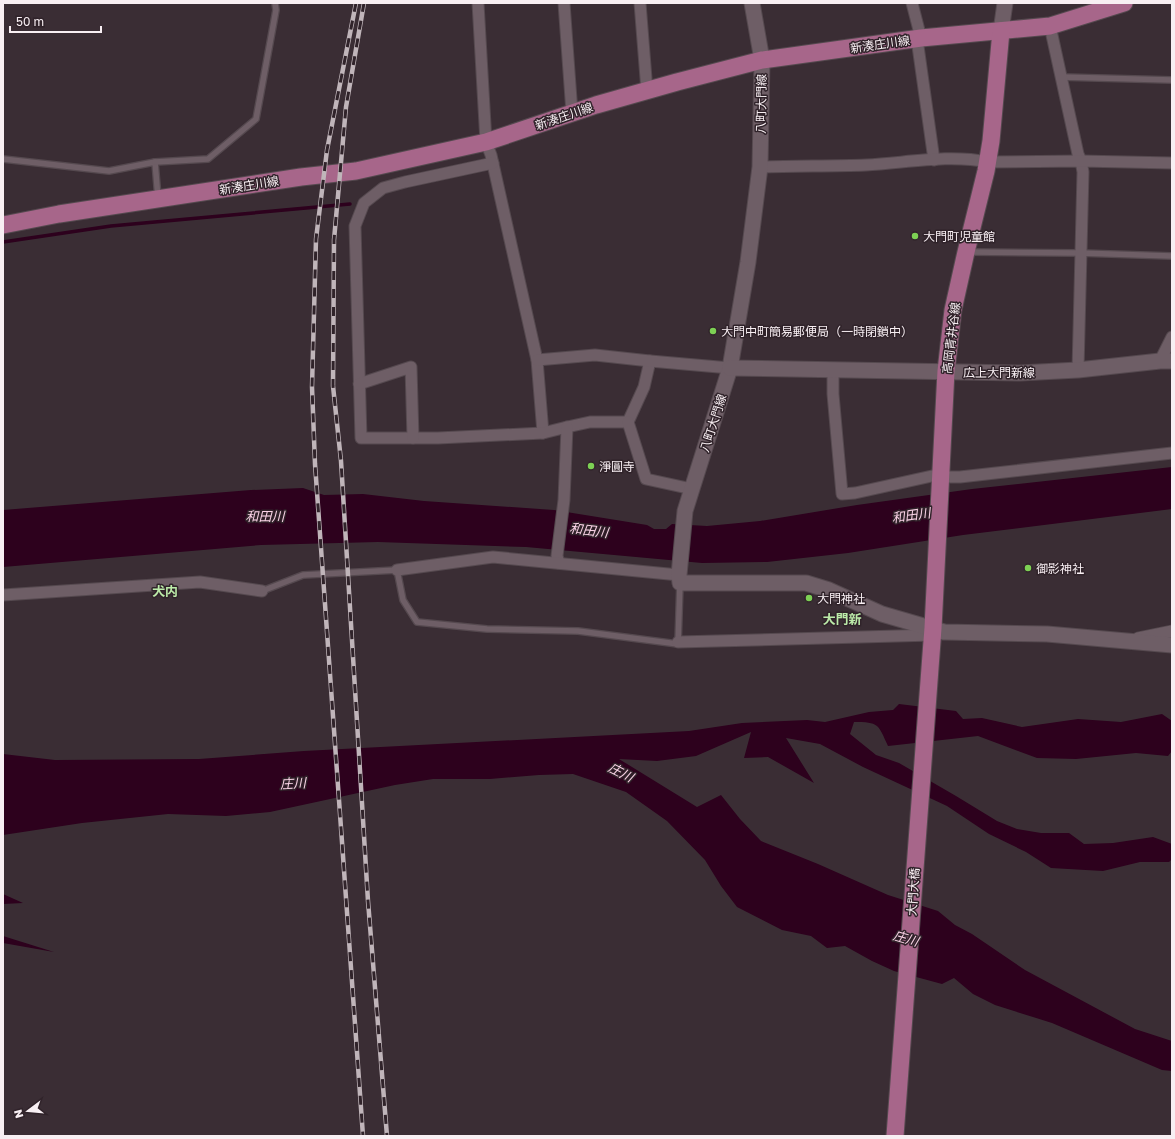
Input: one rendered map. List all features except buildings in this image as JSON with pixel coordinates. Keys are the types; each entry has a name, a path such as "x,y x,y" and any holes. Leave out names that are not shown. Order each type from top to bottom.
{"main road":[{"name":"八町大門線","path":"680,579 685,511 730,368 748,262 760,167 762,60 752,3"},
{"path":"1001,31 1004,3"},
{"name":"新湊庄川線","path":"3,225 59,214 301,177 356,171 486,142 647,90 762,60 919,38 1050,26 1124,3"},
{"name":"高岡青井谷線","path":"933,637 946,371 953,310 988,162 1001,31"},
{"name":"広上大門新線","path":"730,368 1020,373 1078,370 1166,361"},
{"path":"680,579 806,583 829,590 933,637 944,632 1047,634 1129,640 1172,645"},
{"name":"大門大橋","path":"895,1136 933,637"}],"street":[{"path":"478,3 486,142 493,163 536,360 543,433"},
{"path":"564,3 572,113"},
{"path":"640,3 647,90"},
{"path":"912,3 919,38 934,160"},
{"path":"1050,26 1083,172 1078,370"},
{"path":"760,167 867,165 934,160 974,159 988,162 1081,161 1172,163"},
{"path":"493,163 383,188 364,203 355,226 361,438 438,438 543,433 590,422 628,422"},
{"path":"1166,361 1172,337"},
{"path":"536,360 595,355 730,368"},
{"path":"650,361 644,387 628,422 646,479 692,489"},
{"path":"359,384 411,367 413,438"},
{"path":"833,370 833,394 842,494 855,493 941,477 960,477 1172,453"},
{"path":"558,560 564,500 568,427"},
{"path":"397,570 493,556 558,560 680,579"},
{"path":"3,595 200,582 262,591"},
{"path":"1129,640 1172,631"},
{"path":"678,642 933,637"}],"lane":[{"path":"3,159 109,171 155,162 208,159 256,119 276,10 275,3"},
{"path":"1061,77 1172,80"},
{"path":"155,162 158,199"},
{"path":"966,252 1080,253 1172,256"},
{"path":"262,591 303,575 397,570 403,600 417,622 487,629 578,631 678,644 680,579"}],"water":[{"name":"和田川","path":"1172,467 1172,509 963,535 848,553 767,562 702,563 526,547 378,542 261,545 3,567 3,510 251,490 303,488 324,495 363,494 424,501 554,510 647,525 654,529 666,529 672,524 707,526 760,521 857,505 972,489"},
{"name":"庄川","path":"899,704 956,711 963,719 982,718 1022,727 1078,719 1121,722 1162,714 1172,721 1172,751 1168,756 1136,753 1076,759 1037,758 978,736 888,746 877,726 862,722 854,722 850,734 876,755 899,763 997,821 1017,829 1041,833 1069,833 1084,844 1113,843 1153,837 1172,844 1172,859 1169,862 1140,862 1103,871 1051,868 1026,852 989,834 947,806 863,767 820,744 786,738 814,783 768,757 744,758 751,732 696,756 657,761 619,759 697,807 721,795 740,819 761,841 888,895 938,911 955,925 972,934 1025,970 1135,1029 1172,1041 1172,1071 1162,1070 1052,1023 995,1005 973,994 954,978 942,984 894,971 845,946 827,948 811,936 782,930 737,907 721,886 705,860 667,821 626,792 573,774 490,779 433,779 395,785 270,812 226,816 168,814 82,823 3,835 3,754 55,760 199,759 304,751 689,731 742,723 807,720 825,722 869,712 893,710"},
{"path":"3,894 23,903 3,904"},
{"path":"3,936 54,952 3,943"}],"waterway":[{"path":"3,242 111,226 350,204"}],"railway":[{"path":"356,3 327,150 316,239 312,387 315,464 363,1136"},
{"path":"364,3 346,107 334,240 333,386 341,461 368,901 387,1136"}],"place":[{"name":"大門町児童館","path":"915,236"},
{"name":"大門中町簡易郵便局（一時閉鎖中）","path":"713,331"},
{"name":"淨圓寺","path":"591,466"},
{"name":"御影神社","path":"1028,568"},
{"name":"大門神社","path":"809,598"}],"district":[{"name":"犬内","path":"165,591"},
{"name":"大門新","path":"842,619"}]}
